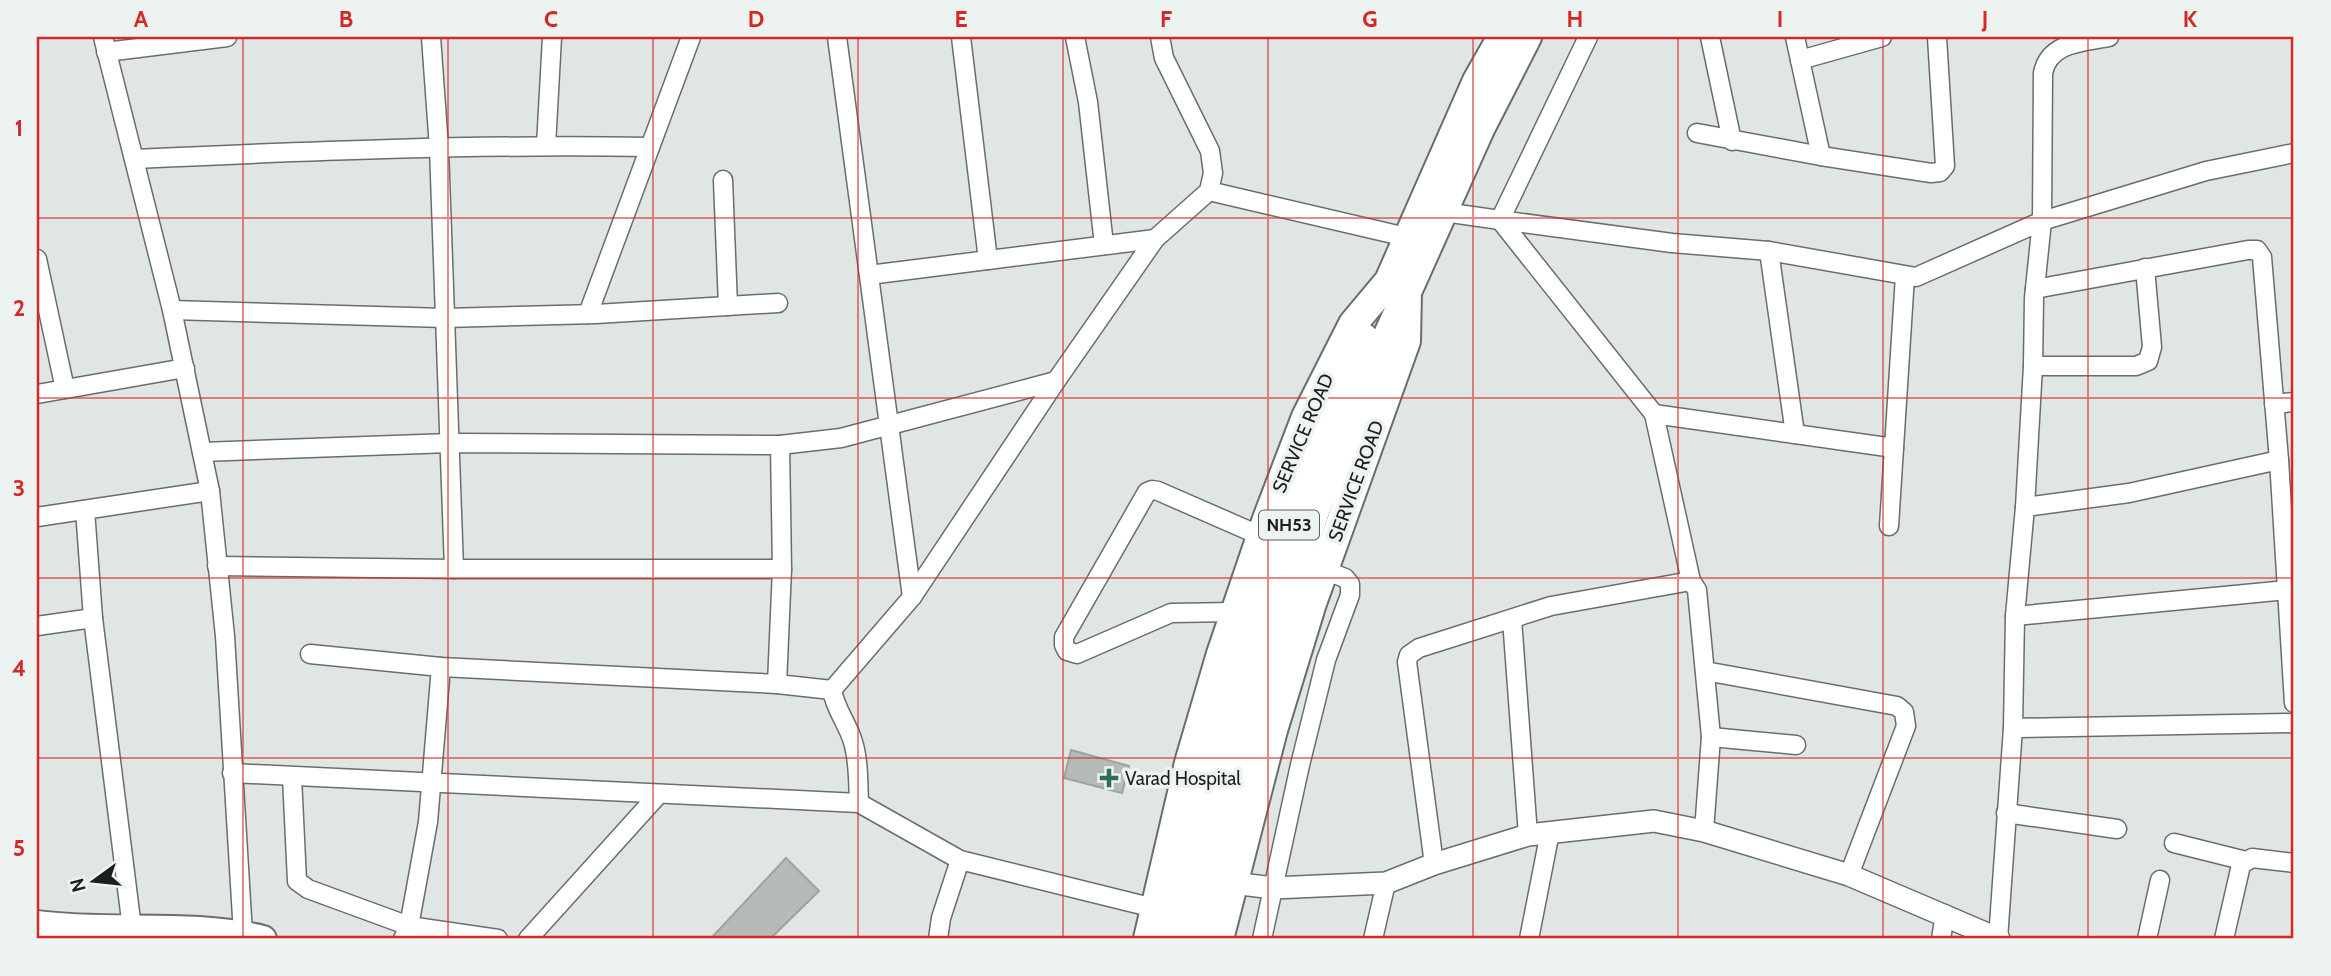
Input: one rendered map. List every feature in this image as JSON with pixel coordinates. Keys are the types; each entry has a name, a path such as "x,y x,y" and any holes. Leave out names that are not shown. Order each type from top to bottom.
{"highway":[{"name":"SERVICE ROAD","path":"1219,939 1273,730 1324,570 1406,341 1398,286 1406,237 1477,81 1502,37"},
{"name":"SERVICE ROAD","path":"1148,939 1189,764 1235,612 1306,416 1353,324 1398,286 1444,212 1480,129 1527,37"},
{"name":"NH53","path":"1169,939 1183,877 1226,723 1306,476 1398,286"},
{"name":"NH53","path":"1195,939 1275,631 1315,511 1366,383 1398,286"}],"main road":[{"path":"37,924 70,934 132,928 253,937"}],"street":[{"path":"227,37 104,44 172,310 210,491 225,636 241,879 253,937"},
{"path":"431,37 439,148 454,569"},
{"path":"546,146 552,37"},
{"path":"589,314 691,37"},
{"path":"837,37 912,597"},
{"path":"961,37 988,260"},
{"path":"1075,37 1088,102 1104,245"},
{"path":"859,803 855,745 847,723 834,703 832,690 912,597 1155,239 1209,191 1213,173 1210,151 1164,58 1160,37"},
{"path":"1500,220 1588,37"},
{"path":"1710,37 1732,141"},
{"path":"1795,37 1821,156"},
{"path":"1800,61 1882,37"},
{"path":"1697,133 1821,156 1931,173 1941,172 1945,166 1937,37"},
{"path":"1233,883 1273,888 1386,883 1434,864 1528,835 1654,821 1704,831 1849,875 1999,939 2013,728 2015,616 2025,507 2035,289 2042,221 2043,73 2045,62 2062,47 2109,37"},
{"path":"135,159 439,148 650,147"},
{"path":"1444,212 1672,243 1769,251 1916,277 2042,221 2206,171 2294,153"},
{"path":"723,180 728,306"},
{"path":"1209,191 1406,237"},
{"path":"1500,220 1654,414 1691,581 1697,590 1711,737 1704,831"},
{"path":"869,275 1155,239"},
{"path":"2035,289 2248,250 2257,250 2262,257 2279,460 2294,703"},
{"path":"1769,251 1795,434"},
{"path":"37,259 65,389"},
{"path":"2033,366 2136,366 2148,361 2152,347 2145,268"},
{"path":"1889,526 1905,276"},
{"path":"172,310 445,318 589,314 778,303"},
{"path":"37,394 185,368"},
{"path":"202,452 450,443 780,445 841,438 1056,382"},
{"path":"2274,404 2294,402"},
{"path":"1654,414 1894,448"},
{"path":"776,684 782,569 780,445"},
{"path":"2025,507 2129,493 2279,460"},
{"path":"37,517 210,491"},
{"path":"1235,612 1171,613 1077,654 1067,652 1064,645 1064,637 1147,492 1158,491 1261,536"},
{"path":"85,510 93,618 132,928"},
{"path":"217,566 782,569"},
{"path":"1262,939 1326,660 1350,595 1350,583 1345,578 1324,570"},
{"path":"1434,864 1407,662 1409,655 1419,648 1551,606 1691,581"},
{"path":"2015,616 2287,590"},
{"path":"37,626 93,618"},
{"path":"1512,619 1528,835"},
{"path":"310,654 441,667 776,684 832,690"},
{"path":"406,932 428,822 441,667"},
{"path":"1704,671 1897,706 1904,712 1906,726 1849,875"},
{"path":"2013,728 2294,723"},
{"path":"1711,737 1796,745"},
{"path":"232,773 859,803 960,860 1154,908"},
{"path":"292,777 297,881 406,932 498,939"},
{"path":"528,939 658,795"},
{"path":"2006,813 2117,828"},
{"path":"1529,939 1550,832"},
{"path":"2175,843 2246,861"},
{"path":"2224,939 2241,865 2252,858 2294,863"},
{"path":"938,939 941,918 960,860"},
{"path":"2147,939 2160,880"},
{"path":"1373,939 1386,883"},
{"path":"1941,939 1945,914"}],"building":[{"path":"1071,750 1129,766 1122,793 1064,778"},
{"path":"786,858 819,891 770,939 717,939 713,936"}],"place":[{"name":"Varad Hospital","path":"1109,778"}]}
